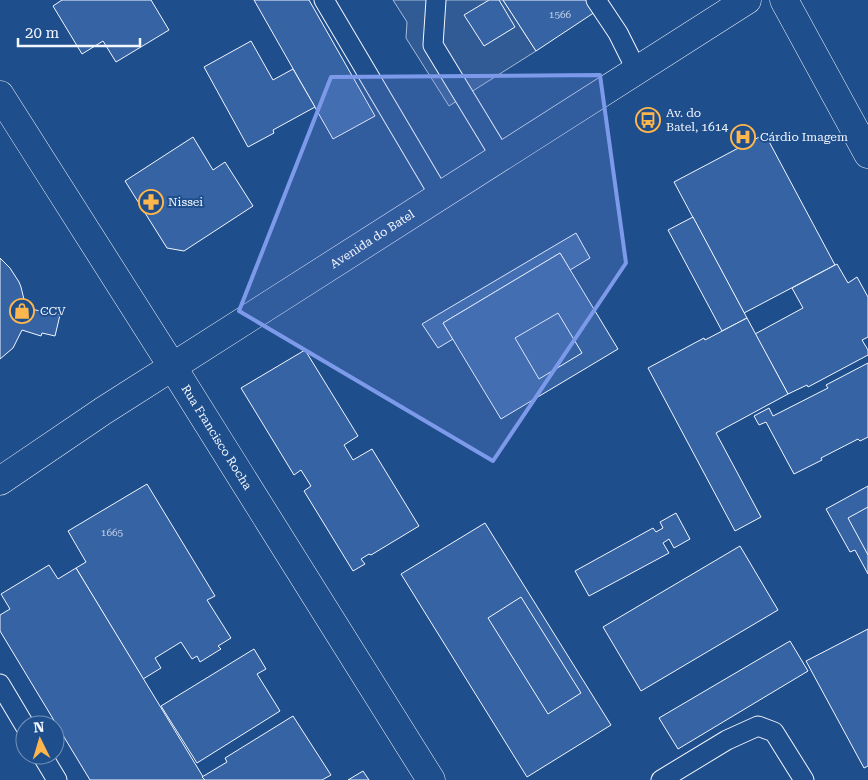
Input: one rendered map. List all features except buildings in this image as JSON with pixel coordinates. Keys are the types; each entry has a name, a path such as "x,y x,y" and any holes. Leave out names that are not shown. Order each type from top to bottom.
{"main road":[{"name":"Avenida do Batel","path":"0,481 172,366 747,0"},
{"path":"784,0 868,154"},
{"name":"Rua Francisco Rocha","path":"0,95 431,780"}],"lane":[{"path":"324,0 440,196"},
{"path":"436,0 433,45 501,157"},
{"path":"596,0 618,33 637,70"},
{"path":"0,684 18,715"},
{"path":"661,780 727,740 758,726 774,732 804,780"},
{"path":"48,765 57,780"}],"highlighted area":[{"path":"600,75 626,263 493,461 239,311 331,77"}],"shaded area":[{"path":"393,0 503,0 536,51 449,106 406,38 407,22"}],"place":[{"name":"Av. do Batel, 1614","path":"648,120"},
{"name":"Cárdio Imagem","path":"743,137"},
{"name":"Nissei","path":"151,202"},
{"name":"CCV","path":"22,311"}]}
